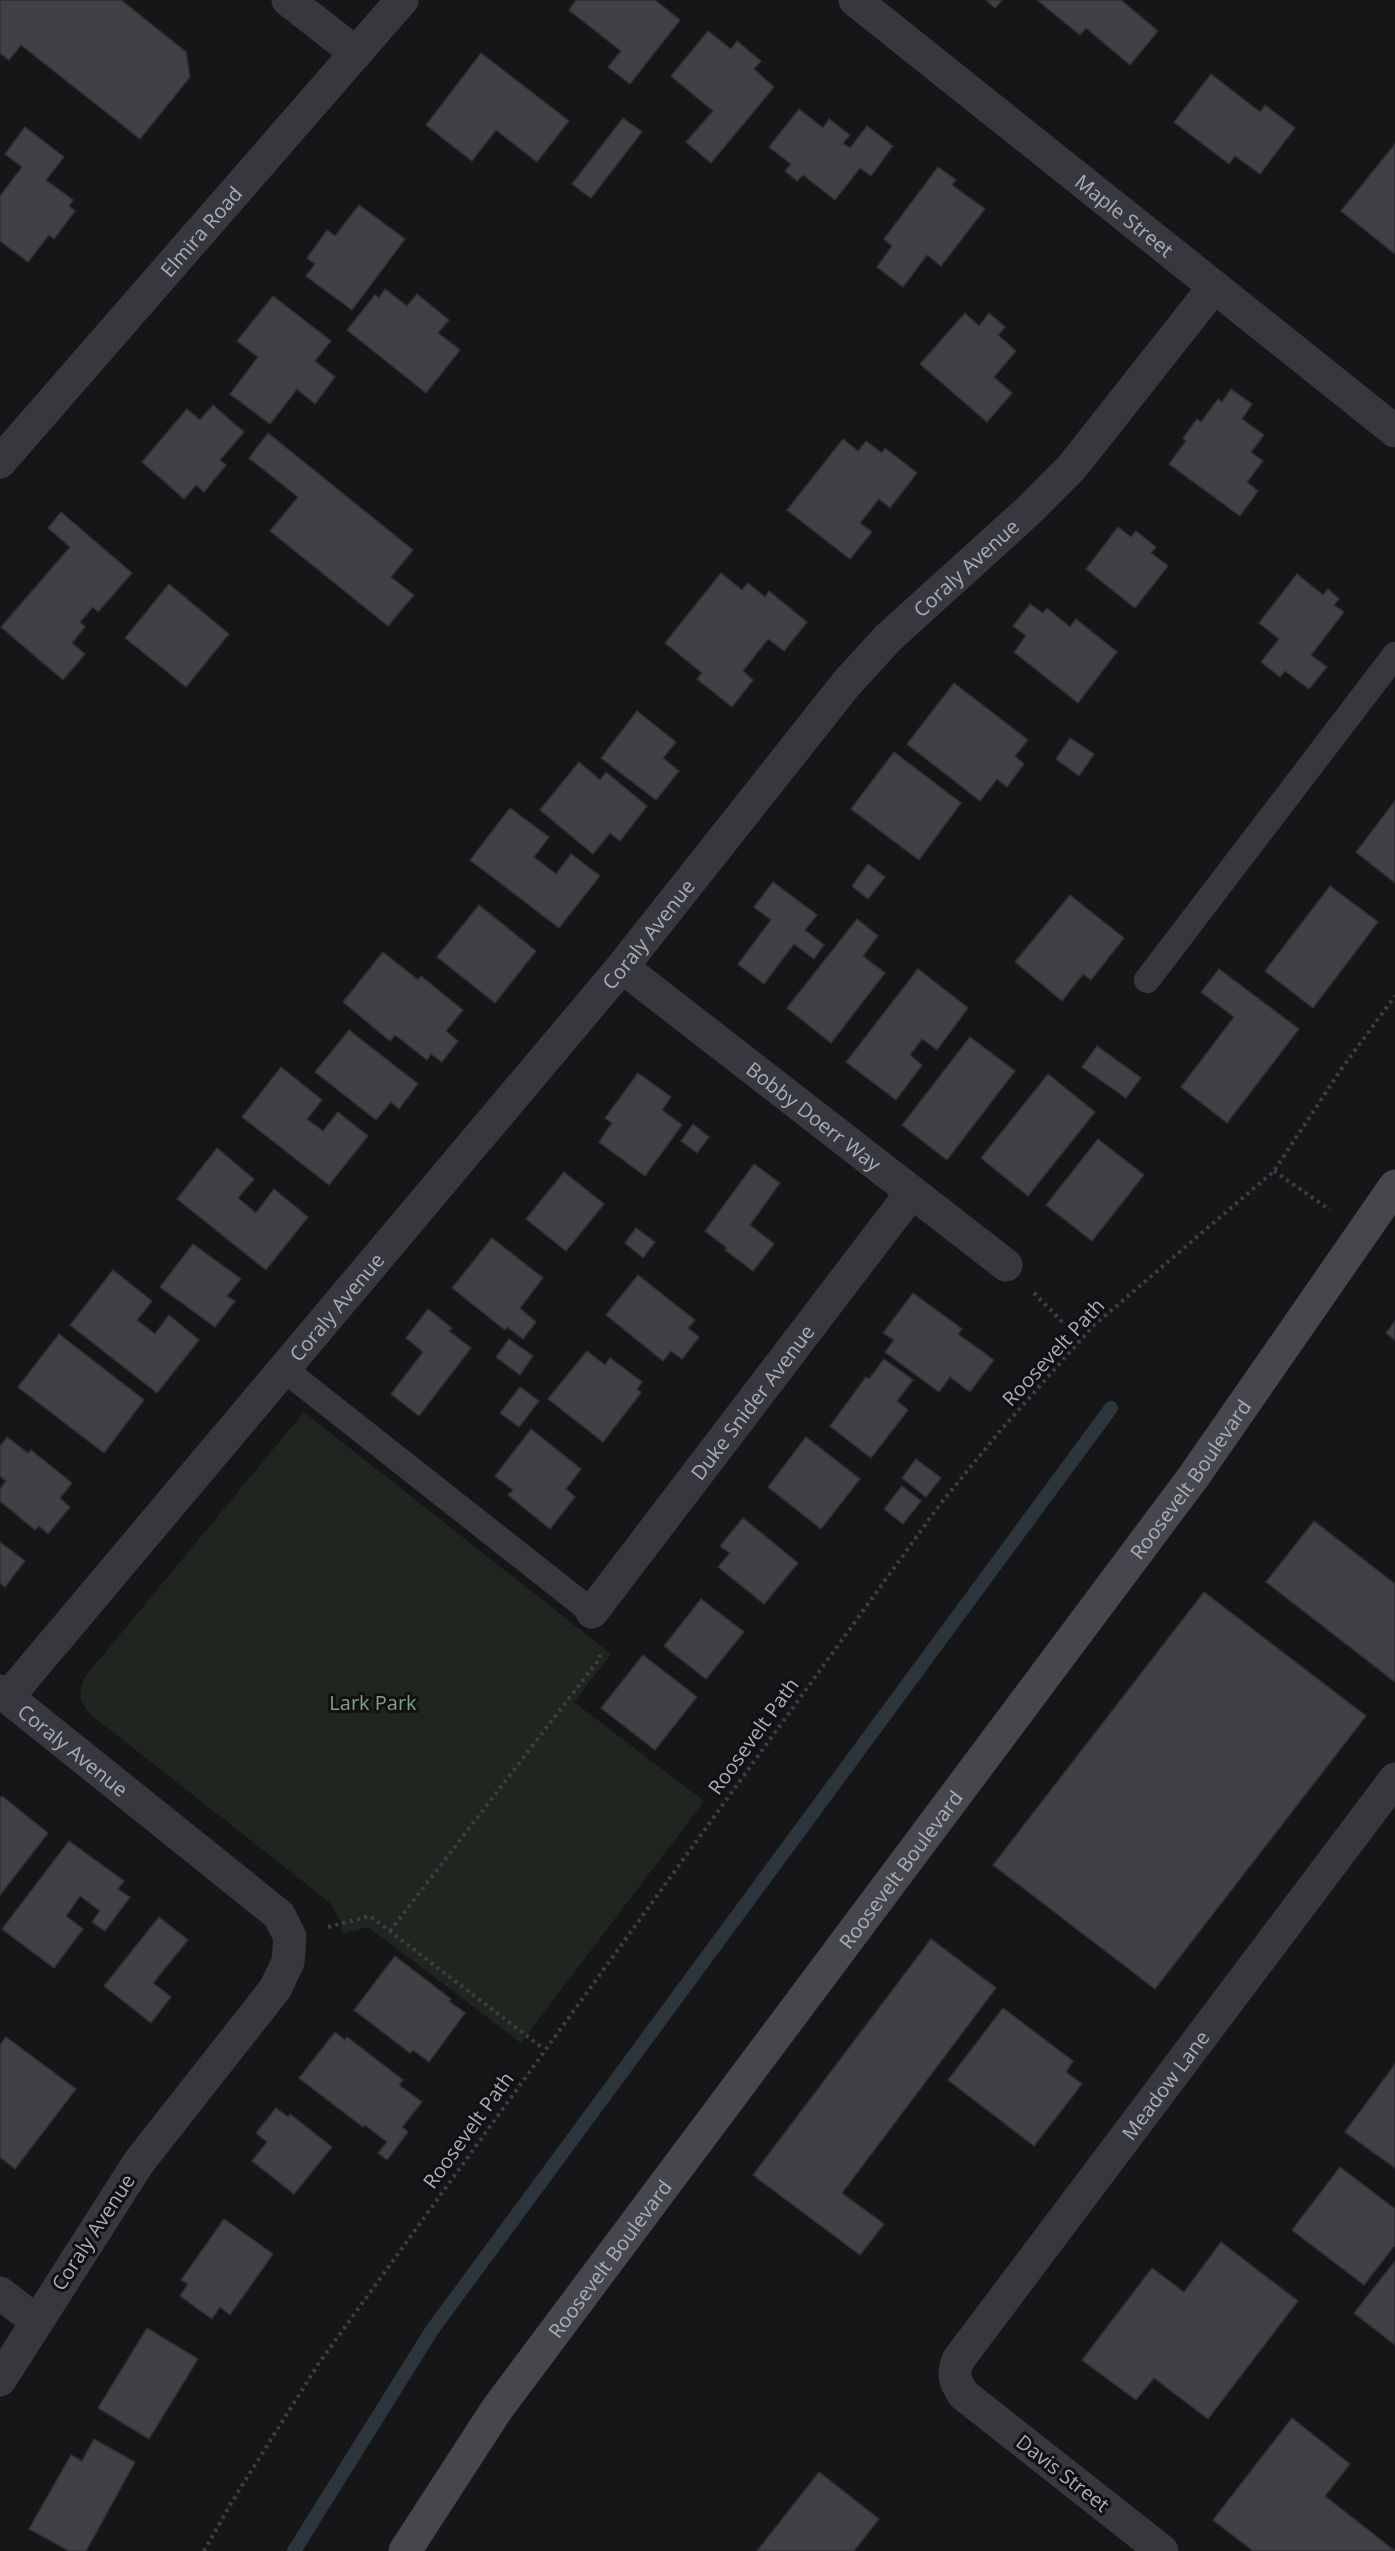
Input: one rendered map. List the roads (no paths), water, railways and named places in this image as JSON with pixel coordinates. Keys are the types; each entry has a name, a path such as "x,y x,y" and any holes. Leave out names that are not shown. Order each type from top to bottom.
{"main road":[{"name":"Roosevelt Boulevard","path":"405,2551 497,2409 1194,1476 1395,1186"}],"street":[{"path":"288,0 356,53"},
{"name":"Elmira Road","path":"0,462 402,0"},
{"name":"Maple Street","path":"855,0 1395,431"},
{"name":"Coraly Avenue","path":"0,2380 139,2162 275,1989 288,1962 290,1937 279,1915 4,1694 285,1370 622,967 846,684 888,638 1027,512 1072,467 1214,287"},
{"name":"Bobby Doerr Way","path":"622,967 1006,1264"},
{"name":"Duke Snider Avenue","path":"592,1612 912,1192"},
{"name":"Meadow Lane","path":"964,2395 955,2383 954,2371 958,2360 1395,1779"},
{"path":"0,2293 36,2321"},
{"name":"Davis Street","path":"964,2395 1162,2551"}],"lane":[{"path":"1147,980 1395,655"},
{"path":"285,1370 592,1612"}],"waterway":[{"path":"294,2551 432,2330 1111,1408"}],"park label":[{"name":"Lark Park","path":"373,1702"}]}
